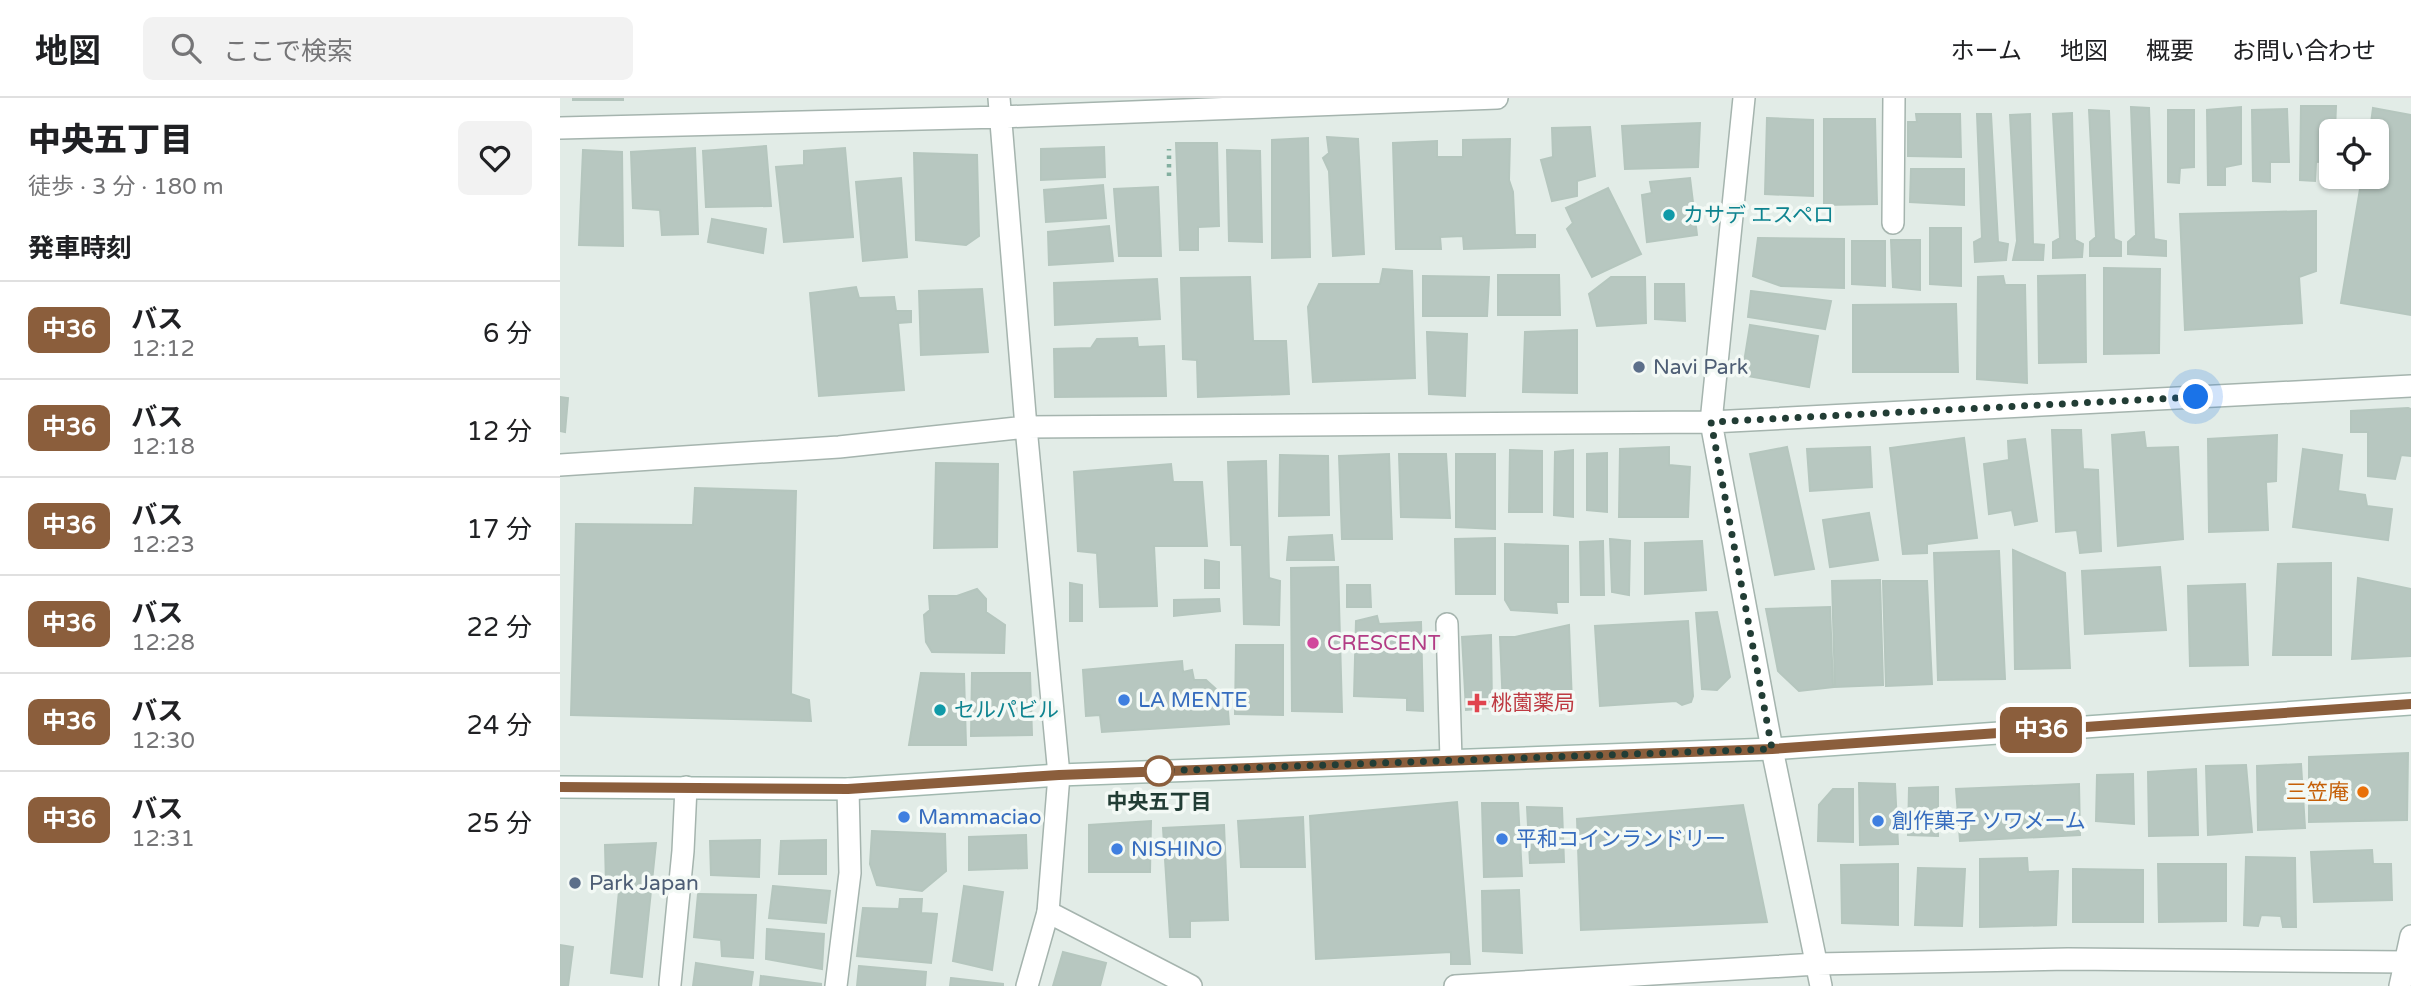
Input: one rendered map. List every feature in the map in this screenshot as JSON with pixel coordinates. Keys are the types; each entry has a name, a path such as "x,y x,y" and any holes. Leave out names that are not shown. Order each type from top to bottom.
{"street":[{"path":"560,128 1000,108 1497,98"},
{"path":"1744,98 1711,422 1772,749 1821,986"},
{"path":"1893,223 1895,98"},
{"path":"1000,108 1026,427 1059,775 1048,912 1027,986"},
{"path":"560,466 839,447 1026,427 1711,422 2411,386"},
{"path":"1447,624 1451,760"},
{"path":"560,787 848,789 1059,775 1772,749 2411,704"},
{"path":"670,984 684,851 686,787"},
{"path":"836,986 850,873 848,789"},
{"path":"1048,912 1191,986"},
{"path":"2400,986 2408,962 2411,936"},
{"path":"1455,986 1817,964 2068,959 2408,962"}],"building":[{"path":"623,98 623,100 573,100"},
{"path":"2301,106 2336,106 2335,119 2319,119 2319,162 2316,162 2315,181 2300,180"},
{"path":"2131,107 2149,108 2154,239 2166,241 2166,256 2128,254 2128,242 2136,235"},
{"path":"2241,107 2241,164 2225,167 2225,185 2208,185 2207,110"},
{"path":"2373,108 2411,115 2411,315 2341,303 2360,189 2389,189 2389,119 2372,119"},
{"path":"2287,109 2289,162 2270,162 2270,182 2253,181 2252,110"},
{"path":"2089,110 2109,111 2114,239 2121,242 2121,256 2090,256 2090,242 2096,237"},
{"path":"2168,110 2194,110 2194,167 2180,168 2179,183 2168,182"},
{"path":"2072,113 2075,240 2083,244 2082,257 2053,258 2053,242 2060,238 2053,114"},
{"path":"1916,114 1960,114 1961,157 1908,156 1908,122 1917,122"},
{"path":"1977,114 1991,114 1998,242 2008,244 2006,260 1975,262 1974,242 1982,238"},
{"path":"2030,114 2033,244 2044,245 2043,260 2013,260 2017,241 2010,115"},
{"path":"1767,118 1813,120 1813,196 1765,194"},
{"path":"1824,119 1875,119 1877,204 1824,205"},
{"path":"1700,123 1698,167 1625,169 1622,126"},
{"path":"1590,127 1595,176 1577,181 1577,196 1552,201 1541,160 1553,157 1552,128"},
{"path":"1327,137 1358,139 1364,254 1333,256 1329,171 1323,158 1329,153"},
{"path":"1308,138 1310,257 1272,258 1272,140"},
{"path":"1510,139 1509,180 1513,192 1515,235 1535,235 1535,247 1464,249 1463,236 1440,237 1441,249 1396,249 1393,143 1437,141 1437,157 1463,157 1463,140"},
{"path":"1176,143 1217,143 1219,226 1198,227 1198,250 1180,250"},
{"path":"766,146 771,206 706,207 703,151"},
{"path":"1104,147 1105,177 1041,180 1041,149"},
{"path":"695,148 698,234 662,235 660,210 633,208 631,152"},
{"path":"845,148 853,237 784,242 776,167 804,165 804,151"},
{"path":"583,150 622,152 623,246 579,245"},
{"path":"1227,150 1260,151 1262,242 1229,241"},
{"path":"914,153 977,155 979,236 966,245 916,240"},
{"path":"1911,169 1964,169 1964,205 1910,202"},
{"path":"901,178 907,257 863,261 856,182"},
{"name":"カサデ エスペロ","path":"1690,178 1697,235 1647,242 1642,195 1652,193 1650,182"},
{"path":"1103,185 1106,218 1046,222 1044,190"},
{"path":"1158,187 1161,256 1119,256 1114,189"},
{"path":"1608,188 1641,254 1592,277 1567,229 1573,223 1566,208"},
{"path":"2316,211 2316,271 2299,277 2302,323 2185,330 2180,214"},
{"path":"712,219 766,229 763,253 708,242"},
{"path":"1109,226 1113,261 1049,265 1048,232"},
{"path":"1930,228 1961,228 1961,286 1930,284"},
{"path":"1758,238 1844,239 1844,288 1781,286 1753,276"},
{"path":"1891,240 1920,240 1920,290 1893,287"},
{"path":"1852,241 1885,241 1885,286 1852,284"},
{"path":"2104,268 2160,269 2159,353 2104,354"},
{"path":"1383,269 1412,271 1415,378 1313,382 1308,307 1319,284 1380,284"},
{"path":"1498,275 1559,275 1560,315 1498,315"},
{"path":"2085,275 2086,362 2039,363 2038,276"},
{"path":"1423,276 1489,277 1487,316 1423,316"},
{"path":"2003,276 2005,285 2025,285 2027,383 1977,379 1978,277"},
{"path":"1250,277 1253,341 1286,341 1289,394 1198,397 1197,360 1183,359 1181,278"},
{"path":"1611,277 1645,277 1646,323 1597,326 1589,294"},
{"path":"1157,279 1160,319 1055,325 1054,283"},
{"path":"1655,284 1684,284 1685,321 1655,319"},
{"path":"856,287 859,298 894,297 896,311 911,311 911,322 898,323 904,390 819,396 810,293"},
{"path":"982,289 988,352 921,355 919,291"},
{"path":"1751,291 1831,301 1825,329 1748,317"},
{"path":"1956,304 1958,372 1853,372 1853,305"},
{"path":"1750,325 1818,336 1809,387 1742,375"},
{"path":"1577,330 1577,393 1523,392 1525,332"},
{"path":"1427,332 1467,334 1465,396 1429,394"},
{"path":"1137,338 1138,347 1164,346 1166,396 1055,397 1054,349 1091,348 1097,339"},
{"path":"560,397 568,398 565,432 560,431"},
{"path":"2411,409 2411,456 2401,455 2395,479 2368,476 2368,432 2351,432 2351,411"},
{"path":"2052,430 2081,430 2083,469 2098,470 2101,551 2080,553 2077,530 2056,532"},
{"path":"2144,432 2146,448 2178,447 2183,539 2118,546 2112,435"},
{"path":"2277,435 2276,481 2266,482 2268,530 2209,532 2208,439"},
{"path":"1964,438 1977,538 1927,544 1927,553 1903,554 1890,448"},
{"path":"2025,439 2037,521 2015,525 2012,510 1989,514 1984,464 2009,460 2008,441"},
{"path":"1669,447 1669,465 1690,467 1688,517 1619,517 1620,449"},
{"path":"1787,447 1814,569 1775,575 1750,454"},
{"path":"1870,447 1872,487 1810,491 1807,449"},
{"path":"2303,449 2342,455 2338,491 2365,495 2367,506 2392,509 2388,540 2293,527"},
{"path":"1510,450 1542,451 1542,512 1509,512"},
{"path":"1573,450 1573,517 1554,515 1555,452"},
{"path":"1607,453 1607,512 1587,510 1587,454"},
{"path":"1389,454 1392,539 1342,539 1339,456"},
{"path":"1399,454 1446,454 1450,518 1401,517"},
{"path":"1456,454 1495,454 1495,529 1456,527"},
{"path":"1280,455 1328,456 1329,515 1279,516"},
{"path":"1266,461 1269,578 1280,581 1279,625 1244,624 1242,545 1231,545 1228,462"},
{"path":"936,463 998,464 997,547 934,548"},
{"path":"1171,464 1173,482 1202,482 1207,546 1154,546 1157,606 1100,607 1097,553 1078,551 1074,472"},
{"path":"695,488 796,491 791,694 809,700 811,721 571,715 576,524 693,525"},
{"path":"1869,513 1878,560 1830,567 1823,520"},
{"path":"1332,535 1334,560 1287,560 1289,537"},
{"path":"1495,538 1495,594 1456,594 1455,539"},
{"path":"1610,539 1630,541 1629,595 1612,592"},
{"path":"1603,541 1604,595 1581,595 1580,542"},
{"path":"1702,541 1706,590 1645,594 1645,543"},
{"path":"1505,544 1568,546 1568,602 1556,602 1557,613 1511,610 1505,600"},
{"path":"2013,550 2065,573 2070,668 2015,669"},
{"path":"1999,551 2005,679 1938,680 1934,553"},
{"path":"1205,560 1219,562 1219,588 1205,588"},
{"path":"2331,563 2331,655 2273,655 2278,564"},
{"path":"1338,567 1342,712 1292,711 1291,568"},
{"path":"2160,567 2166,630 2085,634 2082,571"},
{"path":"2358,578 2411,589 2411,656 2352,659"},
{"path":"1880,580 1883,685 1835,687 1832,581"},
{"path":"1883,581 1927,581 1932,684 1886,686"},
{"path":"1070,583 1082,585 1082,621 1070,621"},
{"path":"2245,584 2248,665 2190,666 2188,586"},
{"path":"1347,585 1370,585 1371,607 1347,607"},
{"path":"977,589 986,599 986,612 1005,625 1004,653 932,652 926,642 924,615 930,610 929,596 957,596"},
{"path":"1219,599 1220,611 1174,616 1174,600"},
{"path":"1830,607 1833,687 1799,691 1778,671 1766,609"},
{"path":"1717,612 1730,677 1717,690 1702,689 1696,613"},
{"path":"1377,616 1379,624 1421,622 1423,711 1407,710 1407,698 1354,696 1356,621"},
{"path":"1688,621 1693,696 1691,702 1682,705 1676,701 1600,706 1595,626"},
{"path":"1569,625 1572,703 1503,707 1500,637 1515,637"},
{"path":"1491,635 1492,708 1466,710 1462,637"},
{"path":"1236,645 1283,645 1283,715 1235,714"},
{"path":"1182,661 1183,672 1192,670 1194,680 1206,680 1227,699 1229,724 1102,732 1100,715 1086,716 1083,670"},
{"name":"セルパビル","path":"921,673 964,674 966,745 909,745"},
{"path":"972,673 1030,673 1032,735 971,736"},
{"path":"2408,753 2407,820 2309,822 2309,757"},
{"path":"2301,764 2305,828 2258,830 2257,766"},
{"path":"2246,765 2252,832 2208,835 2206,766"},
{"path":"2196,769 2198,835 2149,836 2148,772"},
{"path":"2133,774 2134,824 2096,821 2097,775"},
{"path":"1859,783 1895,784 1898,844 1860,845"},
{"path":"2079,784 2080,835 1960,841 1956,789"},
{"path":"1938,787 1938,836 1908,835 1909,788"},
{"path":"1833,789 1853,789 1853,842 1818,841 1819,805"},
{"path":"1457,802 1470,964 1451,964 1451,952 1316,959 1310,816"},
{"path":"1482,803 1518,803 1522,876 1484,877"},
{"path":"1743,805 1767,922 1581,930 1577,819"},
{"path":"1527,807 1562,808 1564,862 1530,863"},
{"path":"1303,817 1305,867 1241,867 1238,821"},
{"path":"1151,821 1150,872 1089,872 1089,825"},
{"path":"1224,825 1228,920 1190,921 1190,937 1170,937 1163,828"},
{"path":"872,831 945,834 946,871 922,891 877,885 870,864"},
{"path":"1026,835 1027,868 969,870 969,837"},
{"path":"760,840 759,877 711,875 710,841"},
{"path":"826,840 826,874 779,874 781,841"},
{"path":"656,843 642,977 611,973 619,891 606,885 605,845"},
{"path":"2372,850 2373,864 2391,864 2392,900 2314,902 2311,852"},
{"path":"2246,857 2295,858 2296,927 2283,927 2281,916 2261,915 2258,926 2244,925"},
{"path":"2027,858 2028,872 2058,871 2056,925 1980,927 1980,859"},
{"path":"1898,864 1898,925 1842,923 1841,865"},
{"path":"2158,864 2226,864 2226,921 2159,922"},
{"path":"1918,868 1965,869 1962,926 1915,925"},
{"path":"2073,869 2143,870 2143,922 2073,922"},
{"path":"773,886 830,891 826,923 769,918"},
{"path":"964,886 1003,892 992,970 953,961"},
{"path":"1519,890 1522,953 1483,951 1482,891"},
{"path":"698,894 756,895 753,958 722,956 721,940 694,937"},
{"path":"900,899 922,899 921,913 937,914 931,963 857,956 863,908 899,909"},
{"path":"767,929 824,934 822,969 766,959"},
{"path":"560,945 573,947 568,986 560,986"},
{"path":"1063,952 1106,963 1100,986 1053,986"},
{"path":"696,963 753,972 751,986 693,986"},
{"path":"859,966 926,972 925,986 857,986"},
{"path":"761,976 821,984 821,986 760,986"},
{"path":"951,978 1003,984 1003,986 950,986"}],"bus line":[{"name":"中36","path":"560,787 848,789 1059,775 1772,749 2411,704"}],"place":[{"name":"カサデ エスペロ","path":"1669,215"},
{"name":"Navi Park","path":"1639,367"},
{"name":"CRESCENT","path":"1313,643"},
{"name":"LA MENTE","path":"1124,700"},
{"name":"桃薗薬局","path":"1477,703"},
{"name":"セルパビル","path":"940,710"},
{"name":"中央五丁目","path":"1159,771"},
{"name":"三笠庵","path":"2363,792"},
{"name":"Mammaciao","path":"904,817"},
{"name":"創作菓子 ソワメーム","path":"1878,821"},
{"name":"平和コインランドリー","path":"1502,839"},
{"name":"NISHINO","path":"1117,849"},
{"name":"Park Japan","path":"575,883"}],"route":[{"path":"1159,771 1772,749 1711,422 2196,397"}]}
